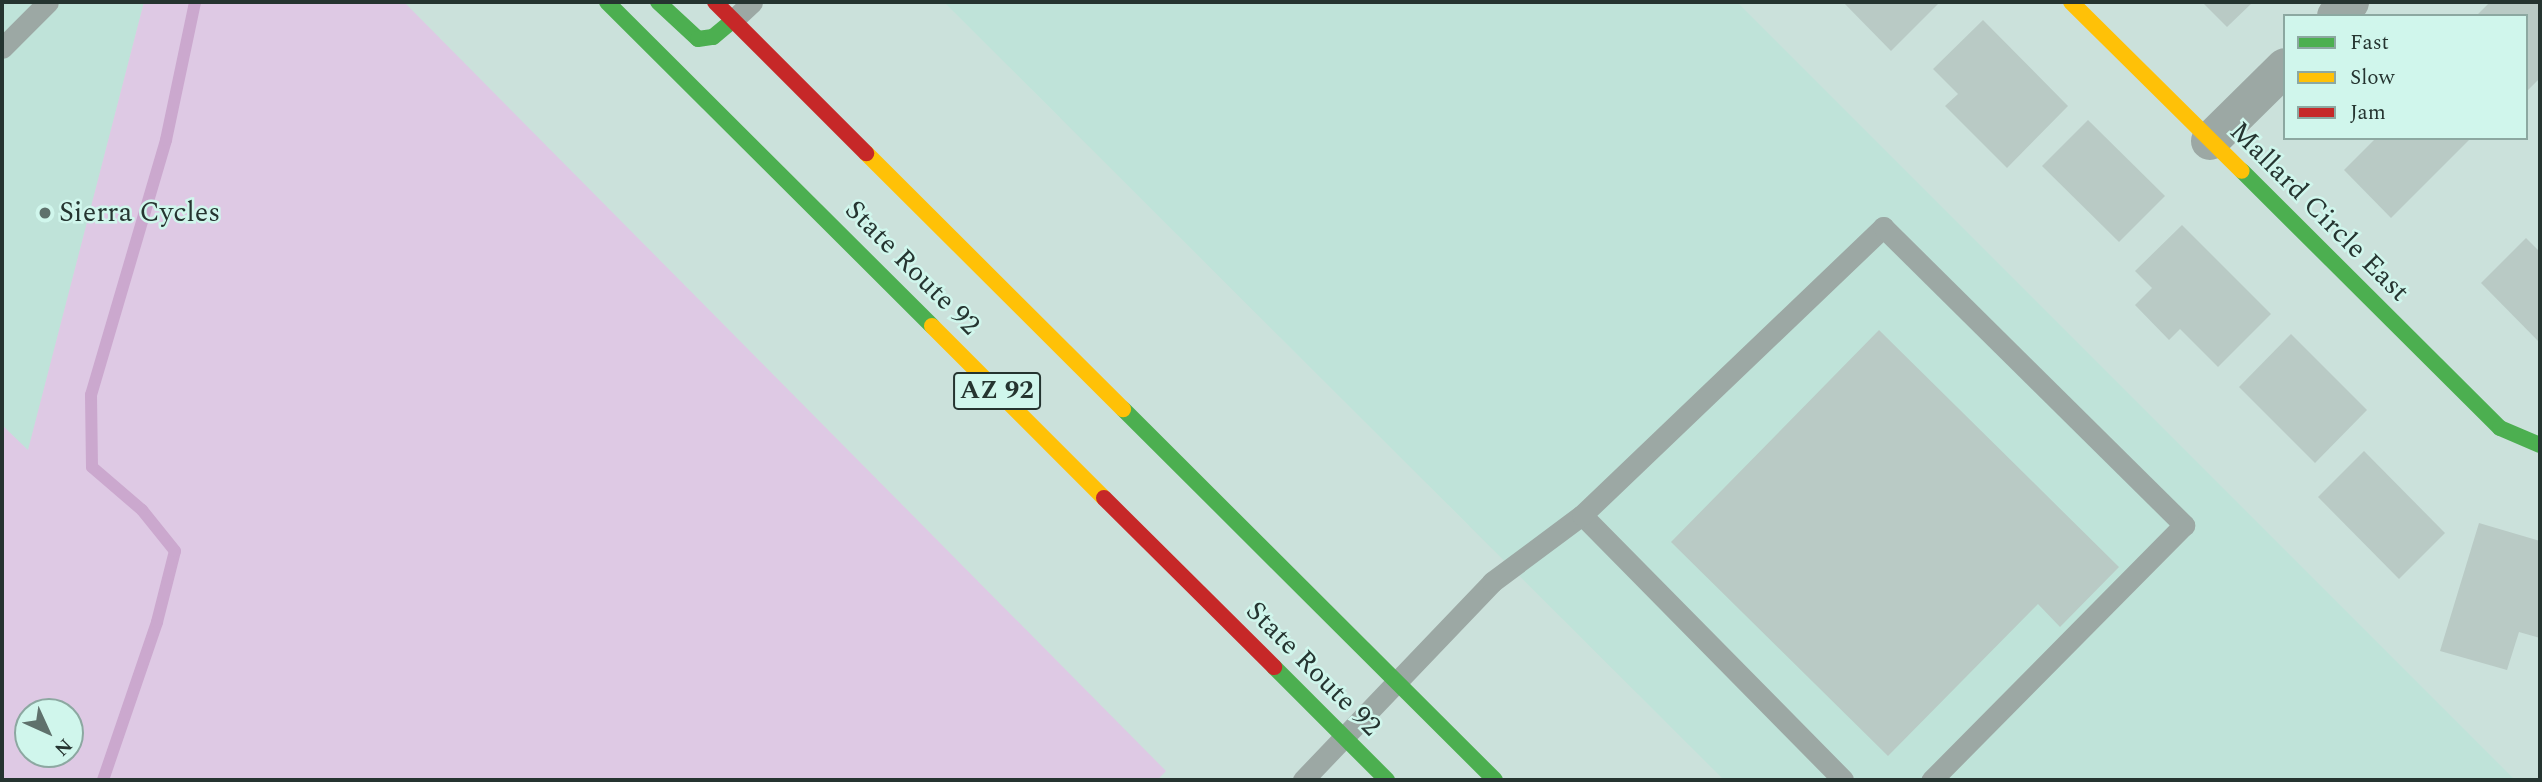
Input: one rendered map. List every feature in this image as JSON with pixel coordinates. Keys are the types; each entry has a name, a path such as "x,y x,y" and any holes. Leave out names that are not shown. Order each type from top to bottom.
{"main road":[{"name":"State Route 92","path":"607,2 1387,780"},
{"path":"657,2 698,38 713,37 733,20"},
{"name":"State Route 92","path":"715,2 1495,780"},
{"name":"Mallard Circle East","path":"2071,2 2500,428 2540,445"}],"street":[{"path":"2210,141 2283,69"}],"lane":[{"path":"2,48 48,2"},
{"path":"733,20 752,2"},
{"path":"1303,780 1492,582 1581,515 1883,227 2184,525 1932,780"},
{"path":"1581,515 1843,780"}],"shaded area":[{"name":"Sierra Cycles","path":"2,2 144,2 28,451 2,425"},
{"path":"144,2 404,2 1166,771 1157,780 2,780 2,425 28,450"},
{"path":"944,2 1737,2 2515,780 1724,780"}],"building":[{"path":"1843,2 1940,2 1891,51"},
{"path":"2202,2 2253,2 2227,27"},
{"path":"2490,2 2540,2 2540,78 2528,90 2528,14 2478,14"},
{"path":"1983,20 2068,106 2007,168 1945,106 1958,94 1933,69"},
{"path":"2088,120 2165,196 2119,242 2042,166"},
{"path":"2374,140 2469,140 2391,218 2344,170"},
{"path":"2182,225 2271,314 2218,367 2180,329 2169,340 2135,305 2152,288 2135,271"},
{"path":"2526,238 2540,252 2540,343 2481,283"},
{"path":"1879,330 2119,567 2060,627 2038,604 1888,756 1671,542"},
{"path":"2291,334 2367,410 2315,463 2239,387"},
{"path":"2364,451 2445,533 2399,579 2318,497"},
{"path":"2479,523 2540,541 2540,638 2519,632 2507,670 2440,651"}],"waterway":[{"path":"103,780 157,622 175,551 142,510 92,467 91,395 166,140 195,2"}],"traffic: fast":[{"path":"607,2 932,326"},
{"path":"658,2 698,39 713,37 733,20"},
{"path":"2242,171 2500,428 2540,445"},
{"path":"1123,409 1495,780"},
{"path":"1274,667 1387,780"}],"traffic: slow":[{"path":"2071,2 2242,171"},
{"path":"866,153 1123,409"},
{"path":"932,326 1104,498"}],"traffic: jam":[{"path":"715,2 866,153"},
{"path":"1104,498 1274,667"}],"place":[{"name":"Sierra Cycles","path":"45,213"}]}
